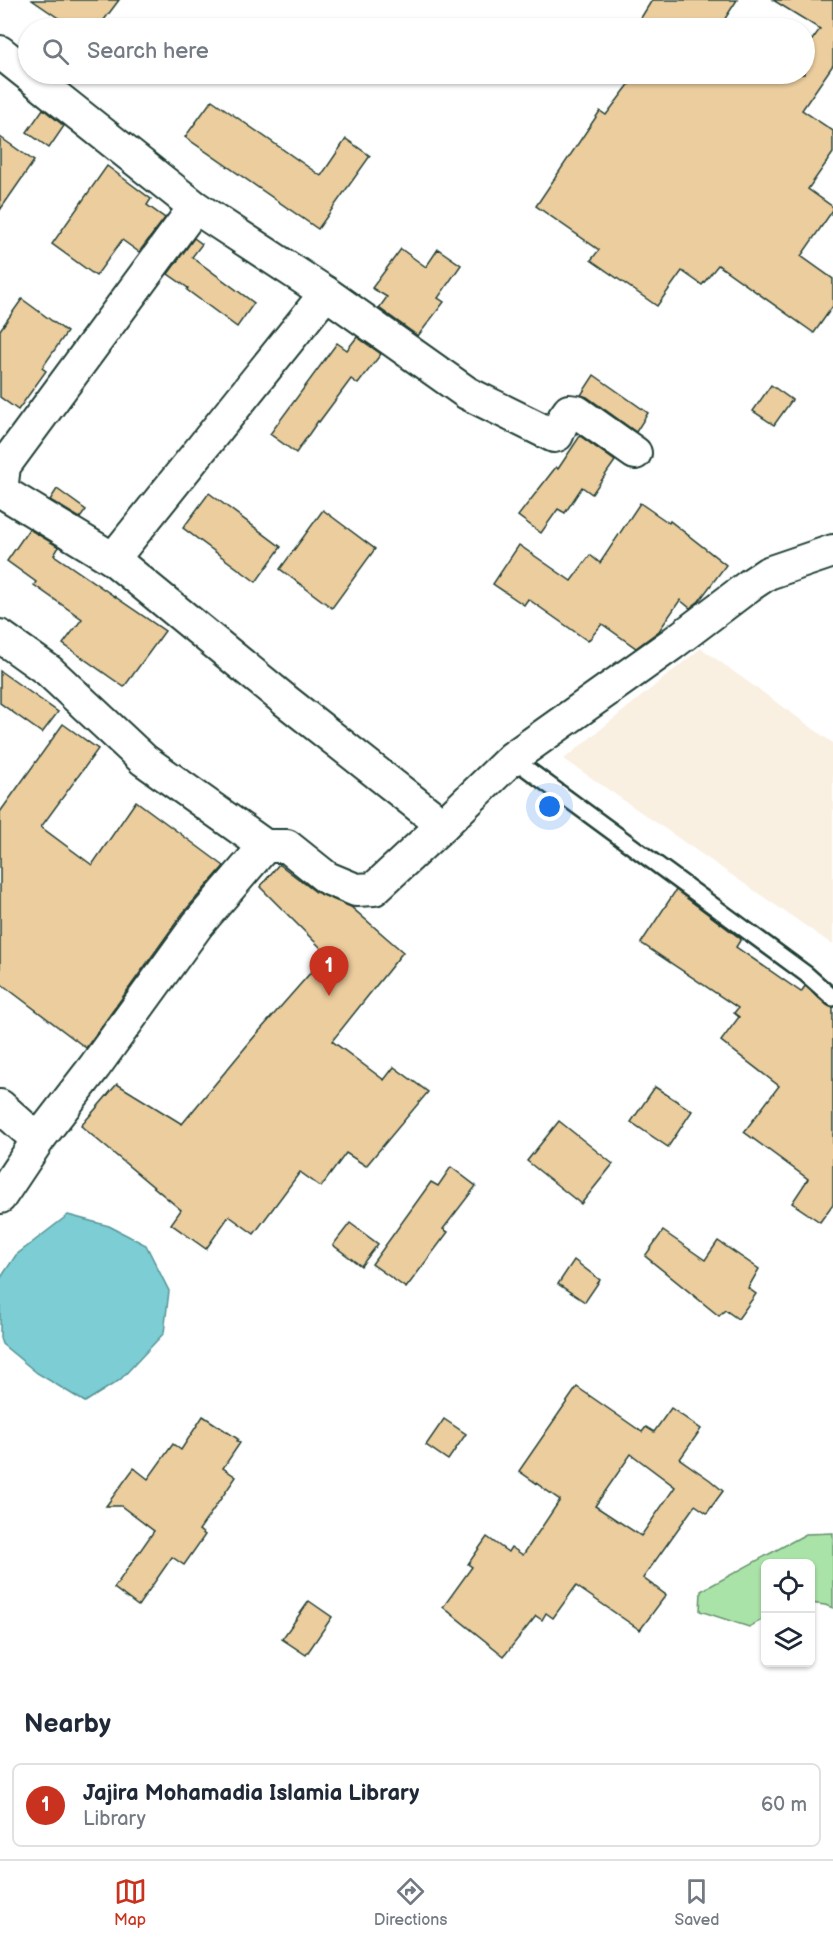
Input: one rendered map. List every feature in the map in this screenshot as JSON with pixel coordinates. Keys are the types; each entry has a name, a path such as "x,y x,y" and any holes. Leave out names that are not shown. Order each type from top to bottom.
{"street":[{"path":"0,52 18,66"},
{"path":"40,84 195,207 326,294 467,393 554,436 557,435 569,411 577,412 635,453"},
{"path":"195,207 4,466 1,491 113,559 286,701 443,825"},
{"path":"113,559 326,294"},
{"path":"0,636 49,671 144,760 265,846 287,846 327,878 356,890 374,889 513,759 768,573 833,551"},
{"path":"0,1197 38,1140 198,924 265,846"},
{"path":"0,1106 38,1140"}],"lane":[{"path":"513,759 806,974 833,998"}],"shaded area":[{"path":"701,648 833,743 833,945 564,759"}],"green space":[{"path":"833,1533 833,1608 815,1604 815,1559 761,1559 761,1620 749,1627 700,1611 701,1591 806,1534"}],"water":[{"path":"68,1215 109,1226 146,1245 169,1291 164,1333 120,1380 85,1402 37,1373 2,1344 0,1338 0,1279 16,1255"}],"building":[{"path":"32,0 119,0 106,18 58,18"},
{"path":"652,0 737,0 725,18 641,18"},
{"path":"773,0 833,0 833,65 802,110 833,131 833,153 808,189 833,207 833,210 801,256 833,279 833,306 814,333 718,265 702,285 682,271 657,306 591,260 599,250 536,206 600,111 606,115 629,84 815,84 815,36 820,29 815,26 815,18 802,18"},
{"path":"212,100 321,176 346,139 370,156 318,229 185,137"},
{"path":"43,109 64,126 49,148 27,132"},
{"path":"0,137 34,161 0,210"},
{"path":"107,166 151,199 147,205 165,218 139,252 122,240 96,276 52,244"},
{"path":"194,238 202,244 192,257 254,303 237,327 168,274"},
{"path":"401,249 426,267 438,249 461,265 438,298 444,302 418,336 379,308 387,297 372,288"},
{"path":"22,299 67,332 42,368 46,371 18,410 0,397 0,330"},
{"path":"357,337 381,354 358,384 351,379 296,453 270,434 337,343 347,350"},
{"path":"594,375 648,413 636,432 581,395"},
{"path":"771,385 792,400 774,425 753,411"},
{"path":"580,436 615,461 592,494 582,487 565,513 558,509 541,533 518,516 556,467 558,469"},
{"path":"57,489 86,510 80,518 50,500"},
{"path":"209,493 281,547 256,582 183,528"},
{"path":"640,503 669,523 670,521 726,565 699,601 690,608 680,600 659,631 636,648 602,624 588,641 528,599 524,605 493,584 519,545 571,581 590,555 600,563"},
{"path":"323,510 375,549 332,608 280,569"},
{"path":"29,529 59,547 54,555 165,631 124,687 63,644 82,619 34,585 36,582 7,561"},
{"path":"0,671 58,712 42,733 0,703"},
{"path":"63,724 98,749 41,827 92,865 136,801 224,866 183,913 86,1048 0,983 0,812"},
{"path":"279,864 316,892 351,907 403,952 332,1041 384,1080 394,1067 428,1092 366,1166 346,1153 321,1187 300,1172 254,1234 229,1216 206,1249 171,1224 181,1210 81,1126 117,1084 182,1124 327,954 260,887"},
{"path":"676,890 741,939 736,947 801,992 805,986 833,1008 833,1204 820,1222 792,1203 808,1179 744,1132 779,1086 721,1041 739,1017 734,1013 738,1008 641,943"},
{"path":"655,1087 692,1111 668,1147 631,1122"},
{"path":"559,1121 613,1164 581,1204 527,1161"},
{"path":"451,1167 476,1186 443,1229 448,1232 406,1288 372,1264 431,1182 438,1186"},
{"path":"350,1223 378,1244 361,1266 333,1245"},
{"path":"663,1231 705,1260 718,1241 759,1269 748,1288 756,1294 738,1319 725,1310 719,1316 645,1256"},
{"path":"574,1260 600,1280 585,1302 558,1284"},
{"path":"577,1387 642,1432 646,1427 654,1432 671,1408 701,1429 680,1459 723,1491 707,1513 695,1505 643,1578 666,1595 640,1630 576,1586 553,1618 546,1613 542,1620 536,1616 504,1656 443,1607 472,1567 468,1564 487,1537 508,1552 511,1547 523,1555 560,1500 519,1471","holes":["631,1454 675,1487 641,1536 595,1506"]},
{"path":"203,1416 238,1439 240,1443 223,1468 236,1477 199,1530 205,1535 184,1565 172,1557 138,1606 114,1588 154,1531 121,1506 106,1506 134,1468 148,1479 173,1444 181,1450"},
{"path":"444,1419 466,1434 448,1460 426,1445"},
{"path":"309,1601 332,1617 306,1655 282,1639"}],"place":[{"name":"Jajira Mohamadia Islamia Library","path":"329,996"}]}
